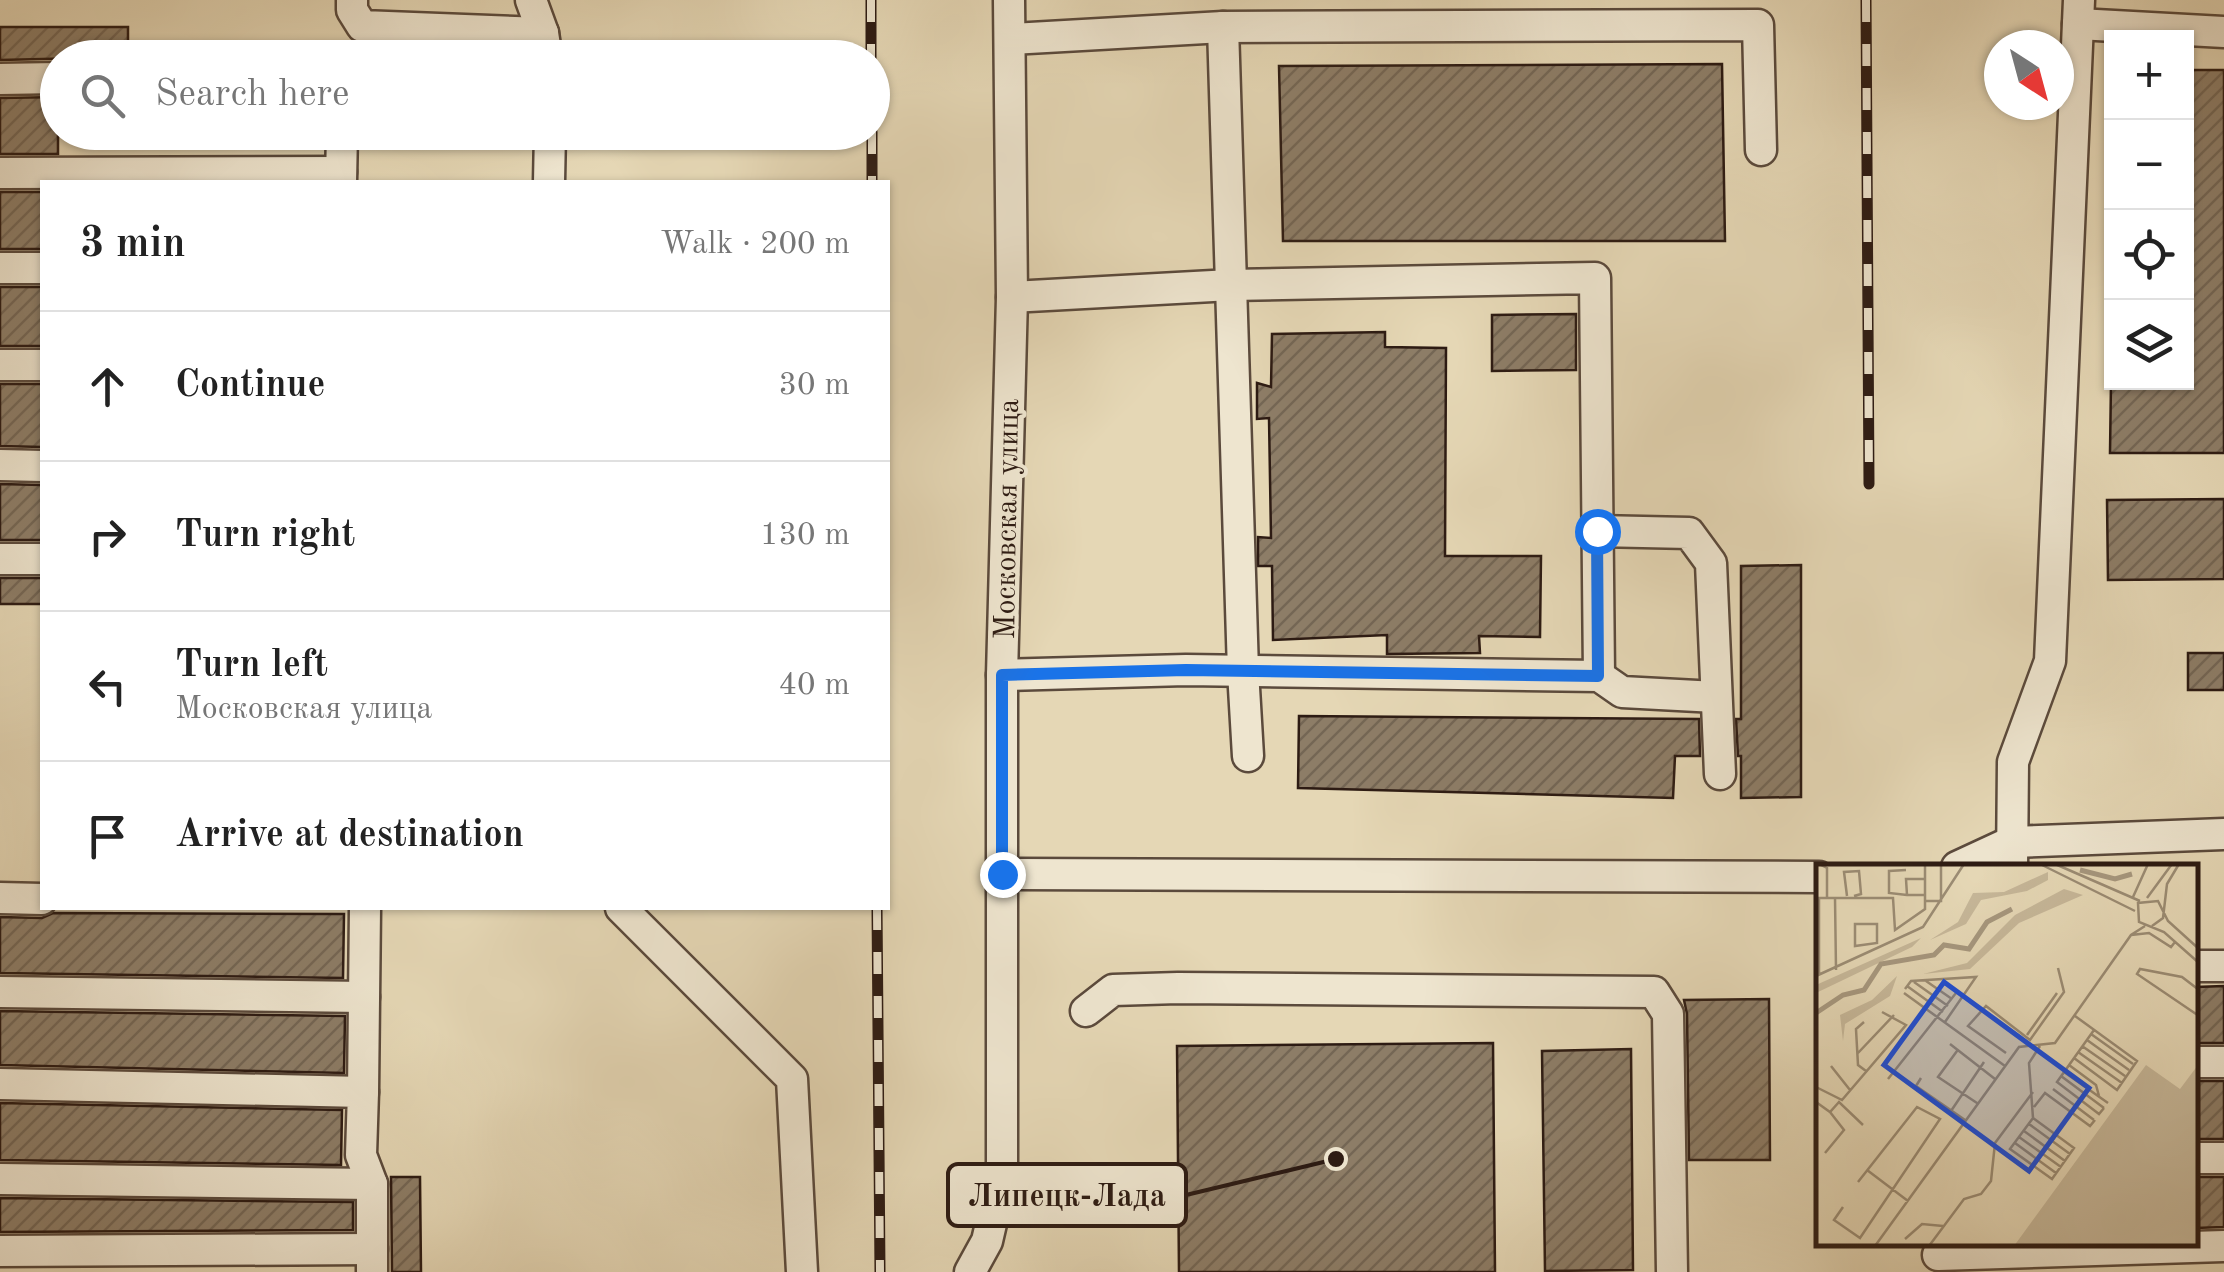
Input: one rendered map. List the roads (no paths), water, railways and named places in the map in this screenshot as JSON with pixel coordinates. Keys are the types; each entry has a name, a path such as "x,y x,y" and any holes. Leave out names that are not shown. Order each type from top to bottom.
{"street":[{"path":"352,0 352,10 362,26 497,40"},
{"path":"531,0 543,40"},
{"name":"Московская улица","path":"970,1272 987,1241 1002,1176 1002,675 1012,297 1009,0"},
{"path":"2012,854 2013,762 2050,661 2078,12 2224,32"},
{"path":"1010,38 1223,27 1758,24 1761,150"},
{"path":"1223,27 1248,756"},
{"path":"0,79 40,78"},
{"path":"0,173 341,177 342,150"},
{"path":"549,180 550,150"},
{"path":"0,268 40,268"},
{"path":"1012,297 1231,284 1595,278 1598,676"},
{"path":"0,365 40,365"},
{"path":"0,465 40,466"},
{"path":"1597,531 1689,533 1712,563 1720,774"},
{"path":"0,559 40,559"},
{"path":"1002,675 1243,671 1598,676 1622,692 1716,697"},
{"path":"1970,864 2012,854 2224,834"},
{"path":"1002,874 1816,877"},
{"path":"0,898 40,899"},
{"path":"0,1250 372,1260 372,1184 361,1155 365,910"},
{"path":"623,910 792,1079 802,1272"},
{"path":"1086,1011 1113,990 1654,992 1668,1014 1672,1272"},
{"path":"0,992 364,997"},
{"path":"0,1084 363,1092"},
{"path":"0,1179 372,1184"},
{"path":"2199,1246 2224,1246"},
{"path":"1938,1257 2024,1248 2124,1247"}],"railway":[{"path":"871,0 871,40"},
{"path":"1866,0 1869,484"},
{"path":"872,150 872,180"},
{"path":"877,910 880,1272"}],"place":[{"name":"Липецк-Лада","path":"1336,1159"}]}
